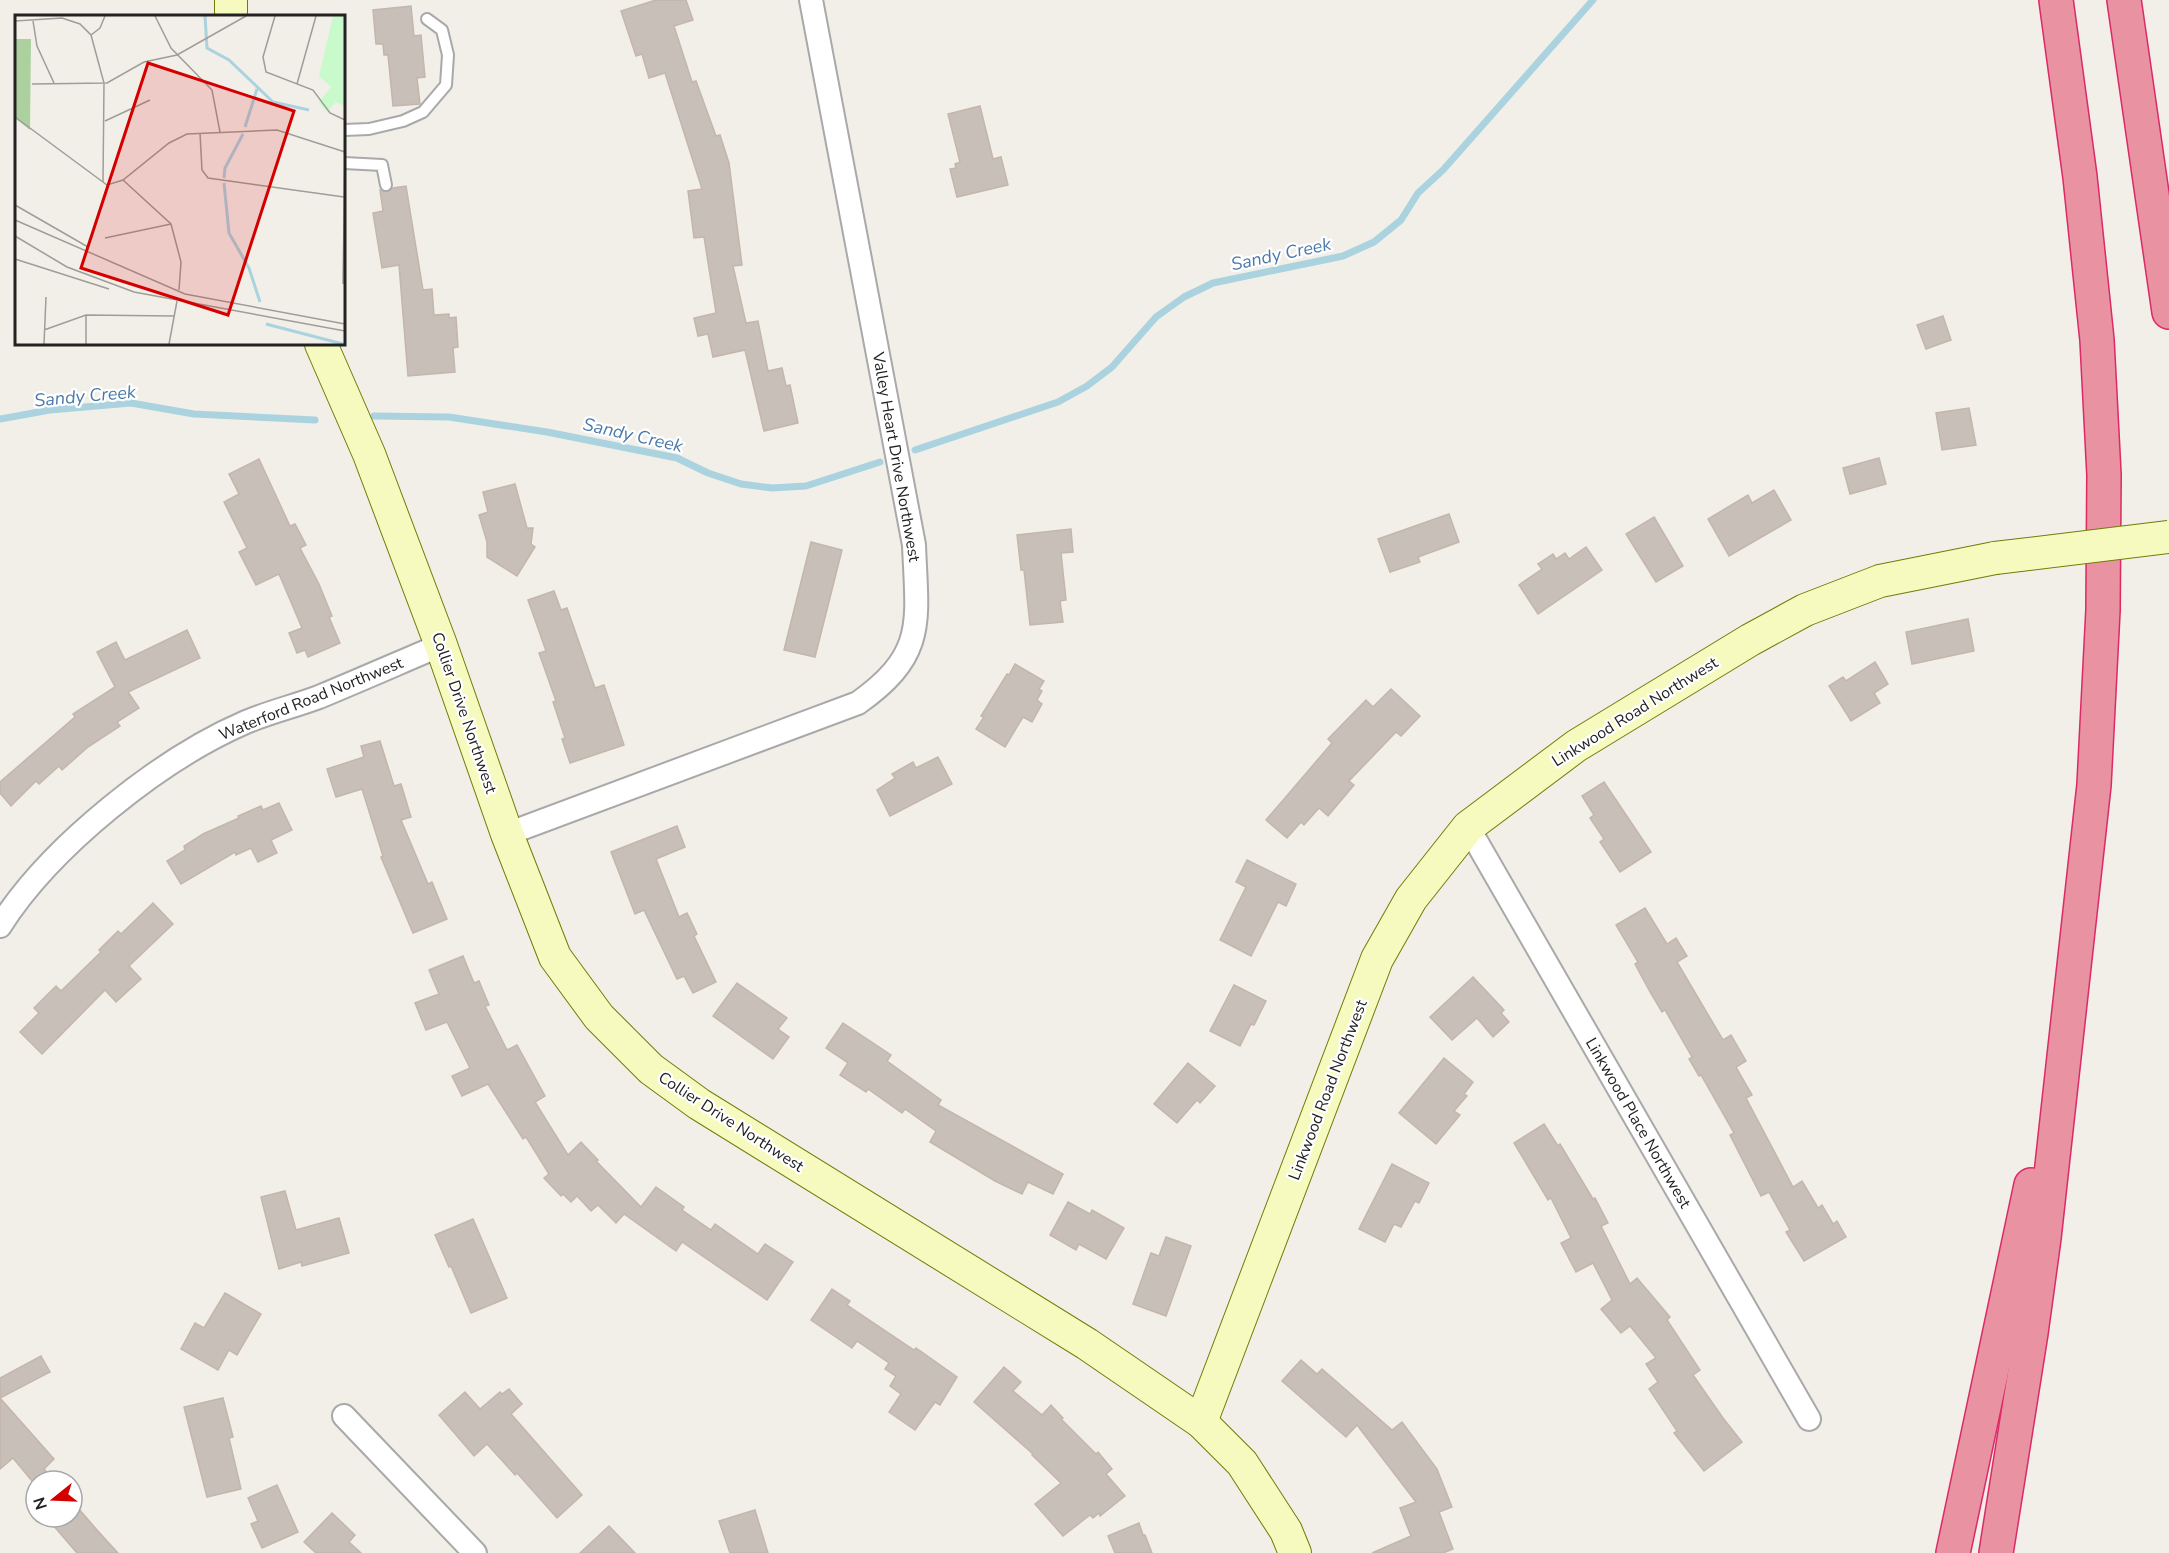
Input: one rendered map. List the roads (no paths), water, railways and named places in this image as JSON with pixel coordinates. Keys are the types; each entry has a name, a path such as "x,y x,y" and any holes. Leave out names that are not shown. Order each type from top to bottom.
{"highway":[{"path":"1996,1553 2038,1287 2088,846 2098,721 2103,610 2104,475 2098,351 2090,261 2056,0"},
{"path":"2124,0 2169,312"},
{"path":"1953,1553 2034,1175 2073,969"}],"main road":[{"name":"Collier Drive Northwest","path":"321,345 369,454 441,645 507,834 555,957 599,1017 651,1069 699,1104 1087,1344 1201,1422 1242,1463 1286,1531 1295,1553"},
{"name":"Linkwood Road Northwest","path":"1201,1422 1377,960 1411,899 1468,827 1576,746 1750,640 1805,610 1880,581 1995,558 2169,537"}],"street":[{"name":"Valley Heart Drive Northwest","path":"507,834 858,703 882,686 901,663 912,644 917,613 914,545 811,0"},
{"name":"Waterford Road Northwest","path":"0,926 57,856 127,794 198,746 246,723 318,697 441,645"},
{"name":"Linkwood Place Northwest","path":"1468,827 1809,1419"},
{"path":"344,1416 475,1553"}],"lane":[{"path":"345,130 369,129 404,120 423,112 446,85 448,55 442,30 427,19"},
{"path":"345,163 382,165 386,184"}],"waterway":[{"name":"Sandy Creek","path":"915,450 1058,402 1087,386 1112,367 1156,317 1184,297 1213,283 1343,256 1374,242 1401,220 1418,193 1443,170 1593,0"},
{"name":"Sandy Creek","path":"0,419 50,410 131,403 194,414 315,420"},
{"name":"Sandy Creek","path":"374,416 449,417 547,432 677,458 708,473 741,484 772,488 806,486 880,462"}]}
